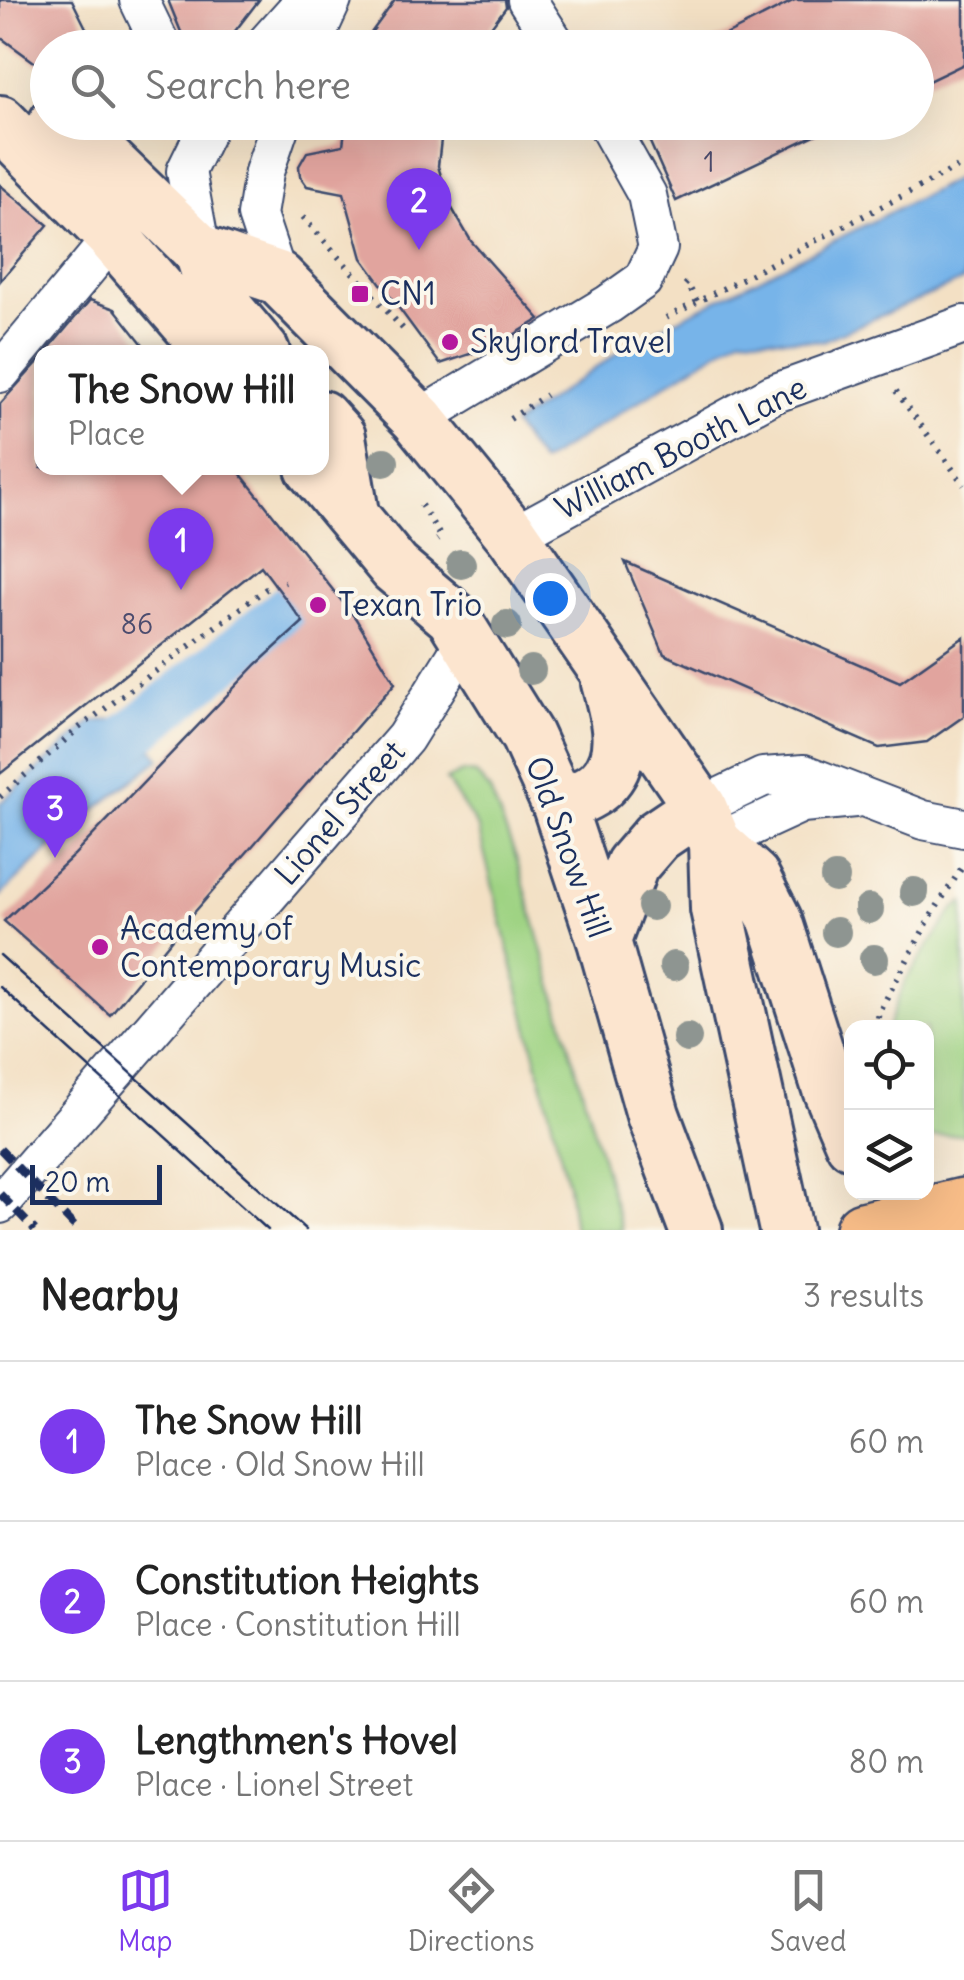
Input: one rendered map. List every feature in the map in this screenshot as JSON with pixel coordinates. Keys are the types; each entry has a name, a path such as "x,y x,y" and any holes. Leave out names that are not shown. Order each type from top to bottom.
{"highway":[{"path":"862,1230 942,1202"}],"main road":[{"path":"0,82 30,104"},
{"path":"0,122 113,237 207,345"},
{"path":"81,140 202,252 278,278 418,419 513,536 707,825 753,877 775,920 844,1124"},
{"path":"202,252 216,296 257,345"},
{"path":"329,426 339,437 352,514"},
{"name":"Old Snow Hill","path":"318,475 395,568 452,617 527,736 560,806 604,941 652,1115 696,1230"},
{"path":"560,806 602,783 617,754 619,721 605,672"},
{"path":"604,941 632,865 657,836 707,825"},
{"path":"707,825 717,909 786,1230"}],"street":[{"path":"139,0 153,30"},
{"path":"278,30 305,0"},
{"path":"318,30 332,0"},
{"path":"527,0 546,30"},
{"path":"201,140 186,171 202,252"},
{"path":"275,140 264,172 257,215 278,278"},
{"path":"418,419 643,280 658,248 647,195 616,140"},
{"path":"0,374 113,237"},
{"name":"William Booth Lane","path":"513,536 774,394 964,325"},
{"name":"Lionel Street","path":"0,1204 405,738 468,637"},
{"path":"707,825 770,776 804,774 923,820 964,828"}],"path":[{"path":"698,301 964,164"},
{"path":"872,358 964,485"},
{"path":"0,797 94,717 266,589 285,582"},
{"path":"878,1020 931,916 964,864"}],"green space":[{"path":"462,772 476,774 490,791 516,857 622,1230 574,1230 568,1185 478,828 446,780"},
{"path":"964,902 964,1134 934,1136 934,1020 891,1020 905,981 954,909"}],"water":[{"path":"964,175 964,280 822,341 742,336 541,463 513,425 635,341"},
{"path":"154,714 132,753 135,761 152,748 160,759 68,831 0,896 0,803 91,722"}],"building":[{"path":"0,0 72,0 87,30 30,30 30,59 0,37"},
{"path":"168,0 259,0 236,30 180,30"},
{"path":"395,0 505,0 506,7 489,30 373,30"},
{"path":"795,0 964,0 964,64 934,78 934,30 736,30"},
{"path":"344,140 441,140 438,166 450,205 471,241 540,319 497,345 440,364 362,258 344,193 307,186 300,176 299,166 307,152 343,145"},
{"path":"649,140 804,140 676,201"},
{"path":"0,185 48,225 0,281"},
{"path":"90,300 115,309 143,345 52,345"},
{"path":"34,367 34,475 242,475 356,619 395,683 185,923 110,1015 4,921 303,622 261,566 0,774 0,404"},
{"path":"625,562 900,682 964,637 964,716 927,742 879,748 664,654"}],"waterway":[{"path":"106,755 300,599"}],"tram line":[{"path":"0,955 306,1230"},
{"path":"0,987 268,1230"}],"railway":[{"path":"0,1149 78,1230"},
{"path":"0,1194 35,1230"}],"place":[{"name":"Constitution Heights","path":"419,250"},
{"name":"CN1","path":"360,294"},
{"name":"Skylord Travel","path":"450,342"},
{"name":"The Snow Hill","path":"181,590"},
{"name":"Texan Trio","path":"318,605"},
{"name":"Lengthmen's Hovel","path":"55,858"},
{"name":"Academy of Contemporary Music","path":"100,947"}]}
